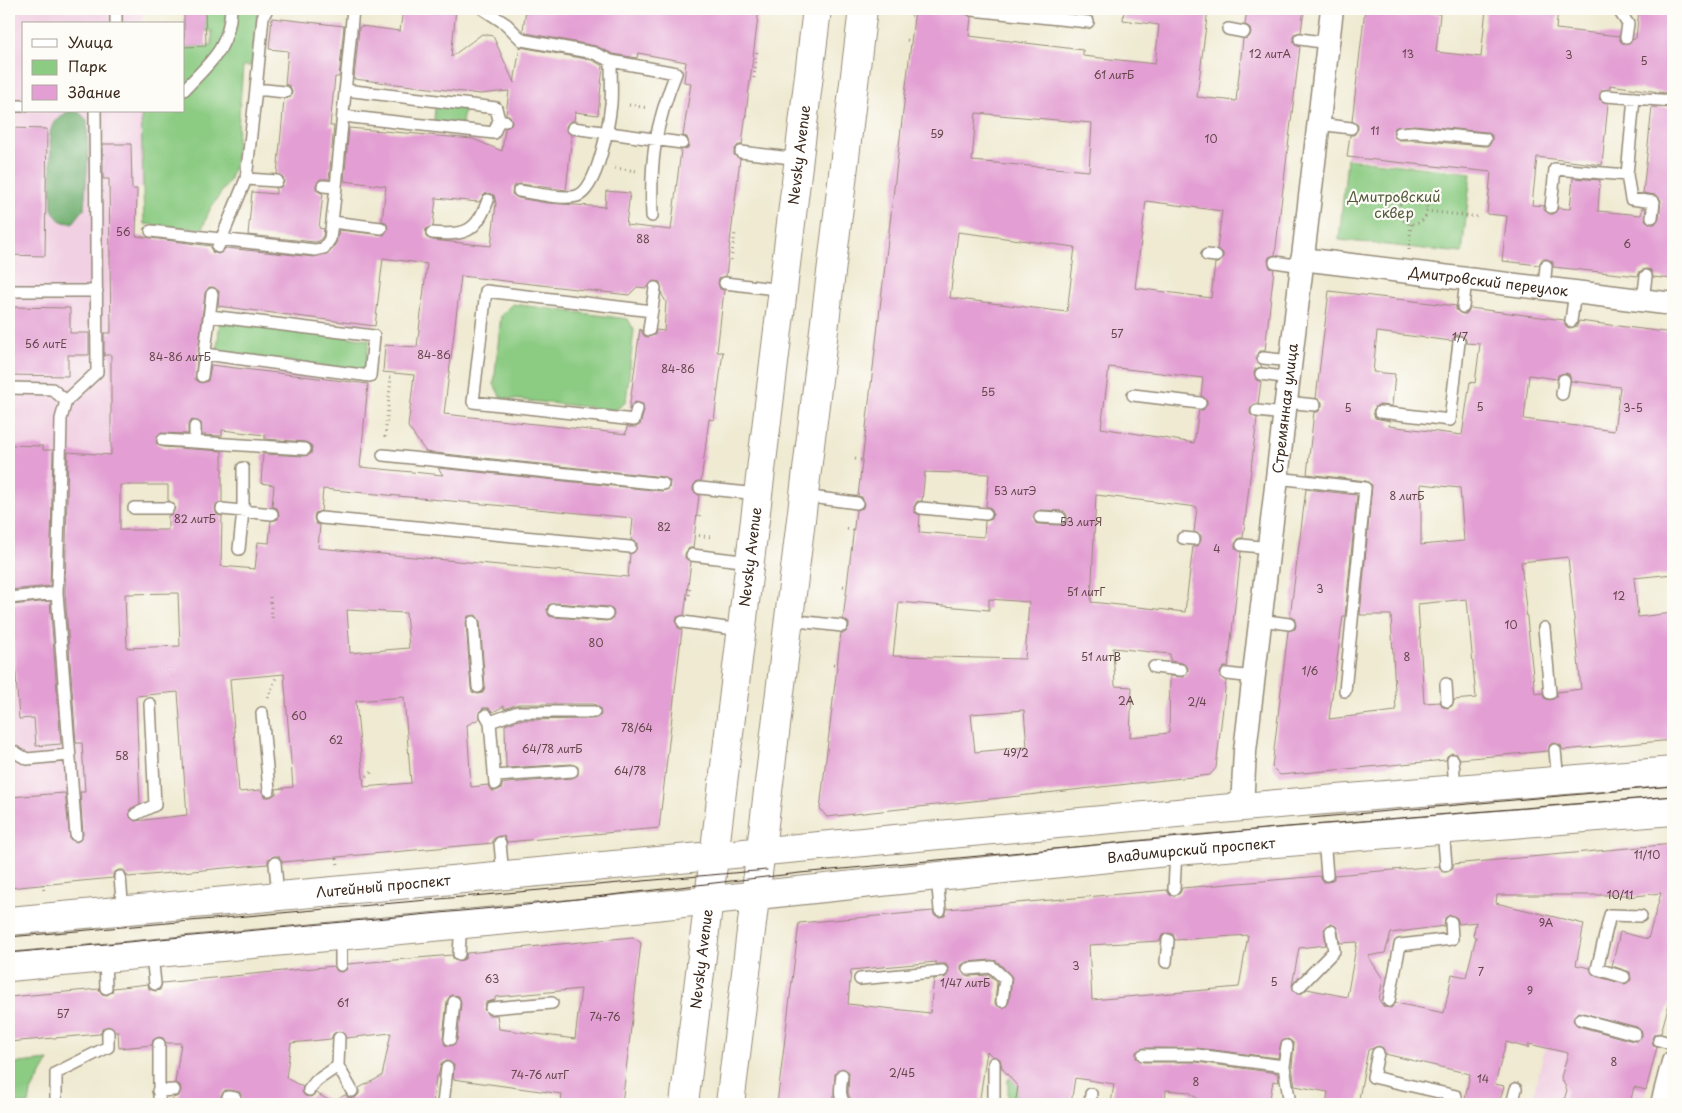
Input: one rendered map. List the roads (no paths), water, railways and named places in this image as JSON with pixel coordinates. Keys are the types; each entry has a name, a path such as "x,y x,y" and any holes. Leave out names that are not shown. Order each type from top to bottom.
{"main road":[{"name":"Nevsky Avenue","path":"684,1104 817,9"},
{"path":"730,1104 863,9"},
{"path":"759,853 1242,807 1455,791 1673,771"},
{"name":"Владимирский проспект","path":"709,900 1176,851 1673,811"},
{"name":"Литейный проспект","path":"9,921 759,853"},
{"path":"9,967 709,900"}],"street":[{"name":"Стремянная улица","path":"1242,807 1243,772 1260,620 1332,9"},
{"name":"Дмитровский переулок","path":"1302,262 1466,279 1673,304"},
{"path":"1662,1104 1673,1062"}],"lane":[{"path":"116,9 116,22"},
{"path":"185,89 218,54 230,30 230,9"},
{"path":"219,243 246,179 264,17 267,9"},
{"path":"151,231 219,243 314,250 324,248 330,239 342,116 341,95 353,9"},
{"path":"483,9 506,24 522,40 594,53 611,61 676,73 661,110 654,139 651,173 652,216"},
{"path":"1618,9 1628,24 1626,37"},
{"path":"972,10 1088,22"},
{"path":"1228,29 1244,32"},
{"path":"1300,39 1328,43"},
{"path":"518,191 578,196 586,188 598,165 606,132 611,102 611,61"},
{"path":"256,89 285,92"},
{"path":"1606,96 1621,91 1634,98 1673,101"},
{"path":"341,95 496,108 502,120 494,133 342,116"},
{"path":"1634,98 1627,175 1631,200 1654,202 1652,217"},
{"path":"9,106 22,106"},
{"path":"76,836 57,593 61,419 66,400 97,372 95,112"},
{"path":"1318,124 1351,128"},
{"path":"573,128 682,143"},
{"path":"1400,134 1413,132 1485,139"},
{"path":"741,152 799,159"},
{"path":"1551,207 1555,169 1627,175"},
{"path":"246,179 277,182"},
{"path":"324,186 336,187"},
{"path":"432,233 451,235 470,230 482,218 488,200"},
{"path":"332,222 381,228"},
{"path":"1274,262 1302,262"},
{"path":"1544,288 1546,266"},
{"path":"1643,300 1646,276"},
{"path":"1463,307 1466,279"},
{"path":"725,282 783,290"},
{"path":"649,330 655,288"},
{"path":"9,291 97,291"},
{"path":"637,409 634,420 473,402 486,291 652,311"},
{"path":"1571,320 1575,292"},
{"path":"202,376 212,294"},
{"path":"205,354 370,376 374,336 210,316"},
{"path":"1380,412 1450,420 1459,342"},
{"path":"1264,358 1290,370"},
{"path":"1262,374 1290,370"},
{"path":"1562,394 1564,380"},
{"path":"9,388 52,389 66,400"},
{"path":"1133,395 1200,403"},
{"path":"1258,411 1315,405"},
{"path":"194,442 195,427"},
{"path":"163,440 305,449"},
{"path":"383,455 663,484"},
{"path":"239,549 243,511 243,468"},
{"path":"1277,478 1365,488 1345,631 1345,691"},
{"path":"700,488 758,494"},
{"path":"803,496 857,503"},
{"path":"134,508 168,508"},
{"path":"921,508 986,514"},
{"path":"222,509 272,514"},
{"path":"1040,517 1060,518"},
{"path":"321,518 630,547"},
{"path":"1242,545 1269,548"},
{"path":"692,555 750,562"},
{"path":"9,598 57,593"},
{"path":"554,610 607,614"},
{"path":"788,620 842,626"},
{"path":"1260,620 1289,624"},
{"path":"473,622 478,687"},
{"path":"683,622 741,630"},
{"path":"1544,628 1550,692"},
{"path":"1154,667 1182,670"},
{"path":"1227,674 1254,677"},
{"path":"1446,684 1448,701"},
{"path":"136,814 155,805 150,704"},
{"path":"572,770 495,780 488,719 518,712 594,712"},
{"path":"262,713 268,790"},
{"path":"9,749 27,759 70,755"},
{"path":"1555,750 1558,781"},
{"path":"1453,760 1455,791"},
{"path":"1443,829 1446,865"},
{"path":"1324,839 1327,875"},
{"path":"500,843 503,877"},
{"path":"1174,889 1176,851"},
{"path":"275,863 278,897"},
{"path":"937,876 940,910"},
{"path":"120,877 124,911"},
{"path":"1624,976 1597,969 1610,914 1641,916"},
{"path":"1388,1002 1400,945 1452,939 1451,922"},
{"path":"460,954 461,924"},
{"path":"1299,987 1334,951 1331,931"},
{"path":"341,936 341,965"},
{"path":"1166,962 1168,940"},
{"path":"152,954 155,984"},
{"path":"105,958 106,988"},
{"path":"968,969 992,967 1005,979 1002,1002"},
{"path":"860,979 942,971"},
{"path":"491,1008 552,1003"},
{"path":"450,1040 457,1008"},
{"path":"1580,1019 1635,1034"},
{"path":"56,1104 56,1073 108,1047 108,1033"},
{"path":"339,1038 338,1066 352,1091"},
{"path":"1659,1040 1673,1044"},
{"path":"159,1044 159,1104"},
{"path":"1287,1046 1284,1066 1290,1104"},
{"path":"1378,1053 1373,1077 1456,1096"},
{"path":"1143,1055 1197,1055 1284,1066"},
{"path":"994,1063 994,1104"},
{"path":"309,1090 316,1081 338,1066"},
{"path":"443,1104 447,1068"},
{"path":"842,1075 840,1090 842,1101 845,1104"},
{"path":"1512,1104 1516,1089"},
{"path":"158,1091 174,1090"}],"tram line":[{"path":"1310,818 1673,786"},
{"path":"9,953 526,905 800,873 1275,828 1673,796"},
{"path":"9,937 767,870"}],"park label":[{"name":"Дмитровский сквер","path":"1394,206"}]}
